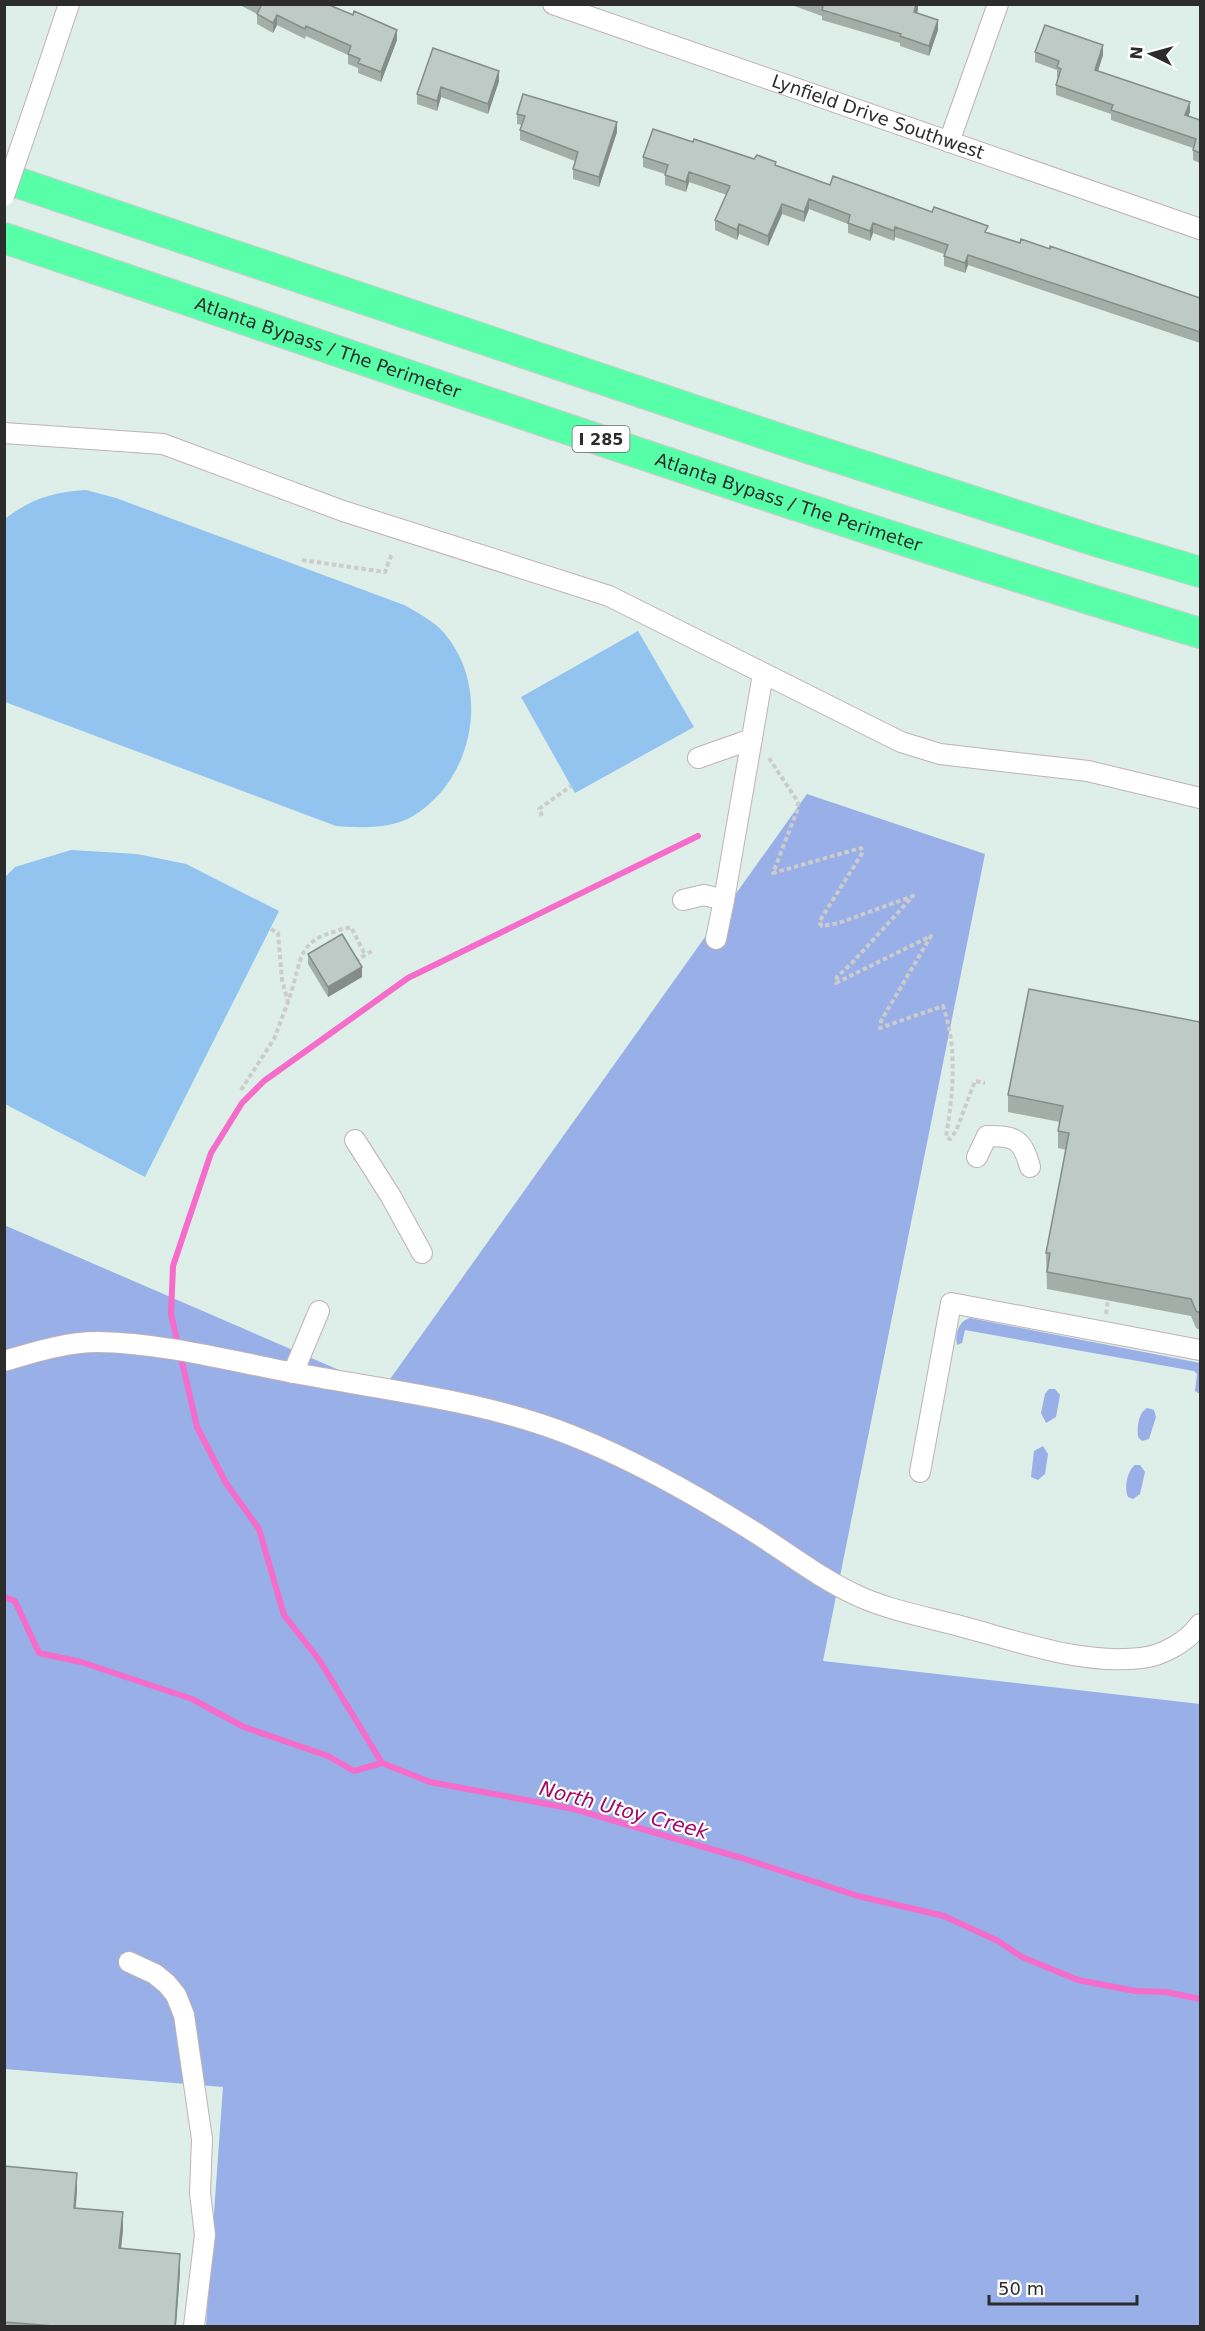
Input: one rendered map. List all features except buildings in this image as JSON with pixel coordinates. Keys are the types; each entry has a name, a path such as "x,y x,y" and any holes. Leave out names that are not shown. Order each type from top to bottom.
{"highway":[{"path":"4,178 780,439 1088,539 1200,572"},
{"name":"Atlanta Bypass / The Perimeter","path":"4,238 677,464 1074,595 1200,633"}],"street":[{"path":"4,196 69,4"},
{"name":"Lynfield Drive Southwest","path":"553,4 1200,229"},
{"path":"950,142 998,4"},
{"path":"4,433 163,444 343,511 609,596 901,742 940,754 1088,771 1200,798"},
{"path":"716,939 763,674"},
{"path":"698,758 752,739"},
{"path":"683,900 704,895 724,900"},
{"path":"977,1157 987,1136 1009,1136 1024,1147 1030,1167"},
{"path":"355,1140 390,1195 422,1253"},
{"path":"920,1472 952,1295 1200,1350"},
{"path":"293,1373 320,1311"},
{"path":"4,1361 65,1345 97,1342 151,1347 483,1408 515,1416 573,1436 645,1469 750,1529 800,1565 858,1596 925,1617 1055,1651 1106,1658 1144,1658 1178,1645 1200,1624"},
{"path":"129,1962 155,1974 167,1984 176,1995 184,2015 202,2139 200,2193 205,2235 194,2326"}],"path":[{"path":"302,560 385,572 392,553"},
{"path":"752,739 757,738 798,802 797,811 773,873 861,848 863,852 819,922 822,926 839,923 913,896 837,977 836,983 858,975 931,936 881,1021 880,1028 943,1006 953,1047 946,1137 950,1139 956,1131 975,1081 986,1083"},
{"path":"542,816 539,809 571,786"},
{"path":"241,1090 274,1039 288,1002 300,957 313,938 351,927 365,955"},
{"path":"271,929 278,933 282,980 288,1002"},
{"path":"353,962 372,951"}],"shaded area":[{"path":"86,490 116,498 404,605 436,625 445,634 459,656 468,680 471,706 469,732 462,757 450,780 434,800 413,816 395,823 366,827 336,826 5,702 5,519 24,506 42,498"},
{"path":"638,631 694,727 575,793 521,697"},
{"path":"807,794 985,854 823,1661 1200,1704 1200,2326 206,2326 223,2087 5,2069 4,1225 383,1389"},
{"path":"71,850 137,854 186,864 279,911 145,1177 5,1104 5,877 15,867"},
{"path":"970,1318 1200,1363 1200,1394 1195,1391 1197,1374 1194,1371 965,1330 962,1343 957,1345 958,1329"},
{"path":"1049,1389 1055,1389 1060,1395 1056,1417 1046,1423 1041,1413 1045,1394"},
{"path":"1147,1408 1154,1410 1156,1417 1149,1439 1142,1441 1138,1437 1138,1425 1142,1413"},
{"path":"1043,1446 1048,1454 1045,1474 1038,1480 1031,1477 1034,1451"},
{"path":"1135,1465 1140,1465 1145,1472 1140,1494 1133,1499 1128,1497 1126,1485 1128,1475"}],"waterway":[{"path":"382,1763 320,1661 284,1615 259,1529 226,1483 197,1427 171,1314 173,1266 211,1153 242,1103 264,1081 408,978 698,836"},
{"name":"North Utoy Creek","path":"4,1597 15,1601 39,1653 81,1662 192,1699 244,1727 328,1756 354,1771 382,1763 430,1782 574,1809 745,1859 858,1896 944,1916 998,1941 1022,1957 1078,1980 1135,1991 1166,1992 1200,1999"}]}
